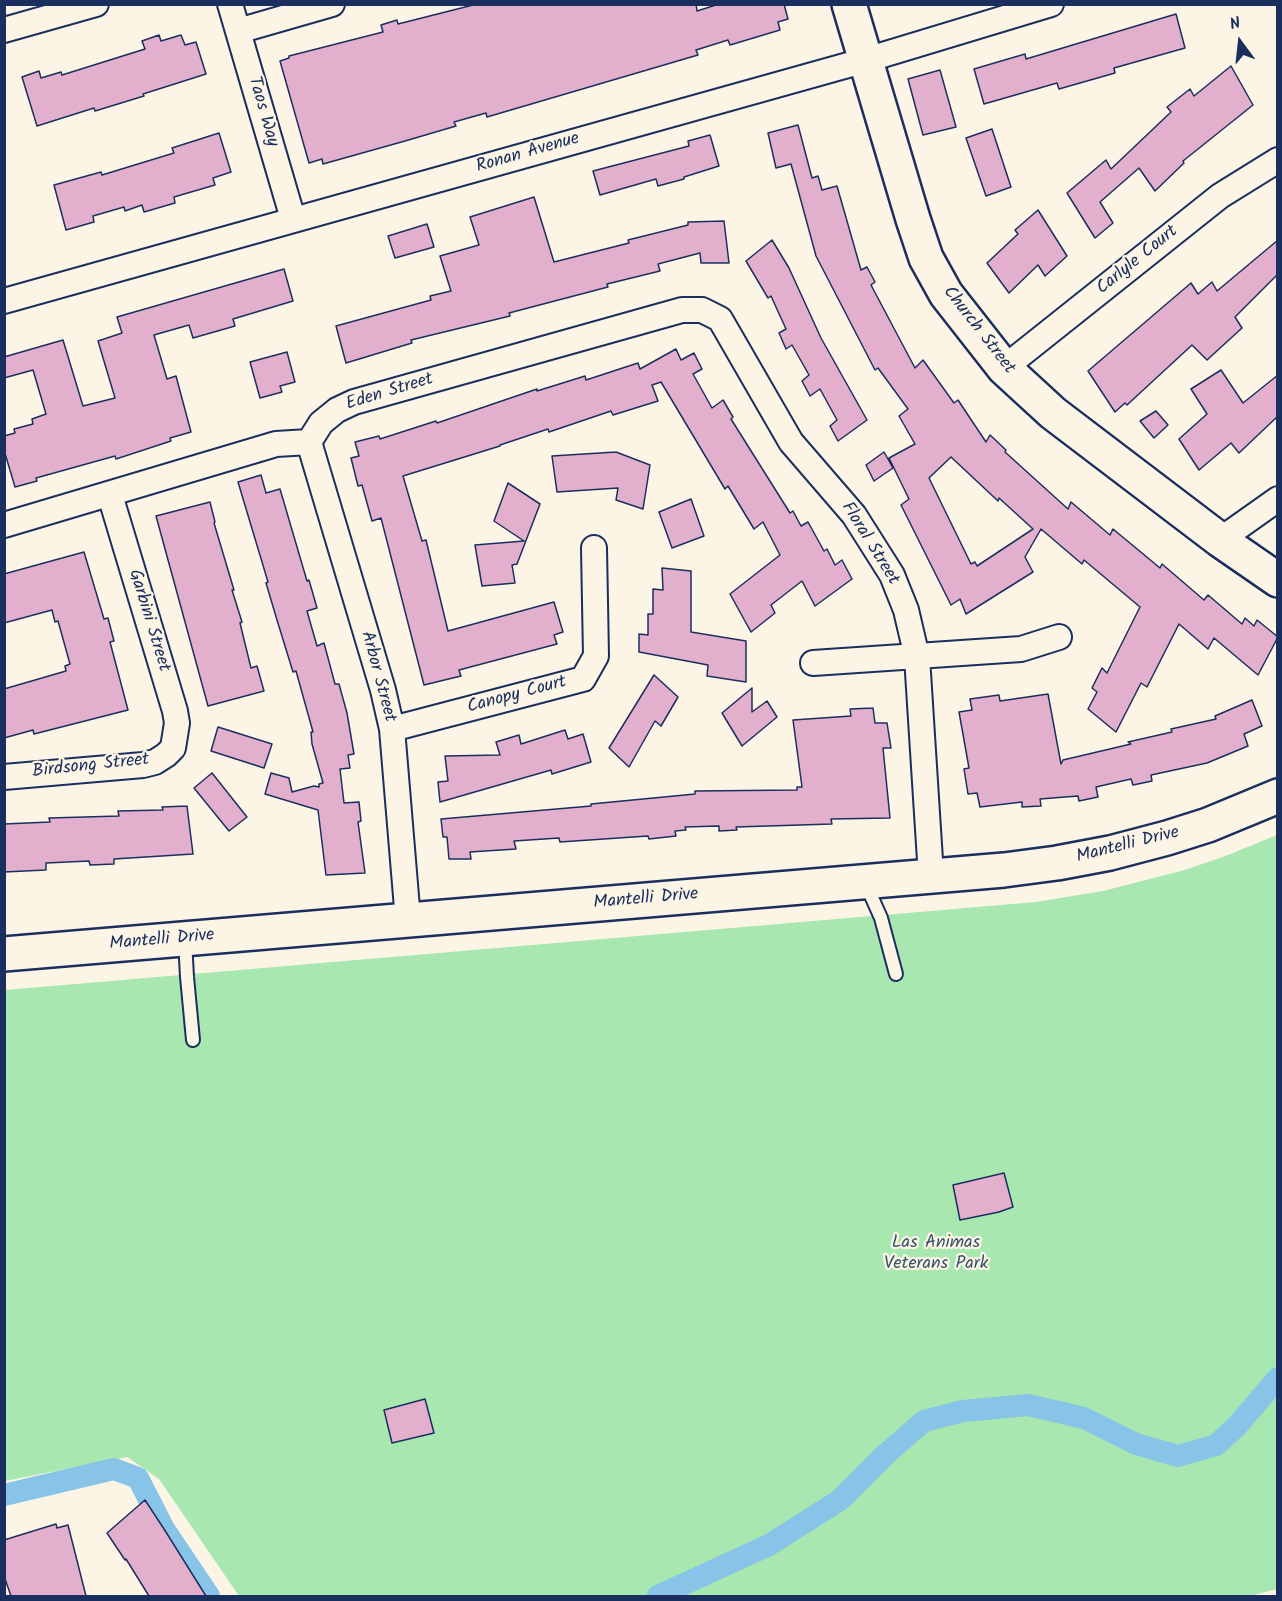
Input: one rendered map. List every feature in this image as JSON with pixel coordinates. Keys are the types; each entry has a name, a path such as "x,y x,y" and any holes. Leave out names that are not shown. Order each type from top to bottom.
{"street":[{"path":"4,30 96,4"},
{"name":"Taos Way","path":"230,4 293,219"},
{"path":"238,31 332,4"},
{"name":"Church Street","path":"849,4 926,258 946,294 1004,368 1053,413 1220,540 1278,580"},
{"name":"Ronan Avenue","path":"4,301 866,60 1051,4"},
{"name":"Carlyle Court","path":"1004,368 1220,196 1278,160"},
{"name":"Eden Street","path":"309,442 321,423 337,410 354,402 682,310 702,310 720,319"},
{"name":"Floral Street","path":"720,319 790,442 854,515 892,575 906,610 917,657 931,876"},
{"path":"4,525 276,444 309,442"},
{"name":"Arbor Street","path":"309,442 392,729 408,920"},
{"name":"Garbini Street","path":"110,495 175,711 177,723 173,748"},
{"path":"1220,540 1278,498"},
{"name":"Canopy Court","path":"392,729 583,679 596,656 594,548"},
{"path":"813,663 1021,650 1059,637"},
{"name":"Birdsong Street","path":"4,777 143,765 156,762 173,748"},
{"name":"Mantelli Drive","path":"4,954 931,876 1058,863 1110,853 1167,838 1208,825 1278,796"}],"lane":[{"path":"864,881 881,918 896,974"},
{"path":"185,939 193,1040"}],"green space":[{"name":"Las Animas Veterans Park","path":"1277,835 1277,1589 1250,1596 239,1596 159,1479 127,1457 5,1481 5,990 1036,902 1103,891 1185,870"}],"building":[{"path":"477,4 696,4 697,11 719,4 784,4 788,19 778,22 780,30 730,45 728,40 696,50 698,55 487,117 486,113 454,122 456,126 323,164 322,159 309,163 280,61 289,56 383,32 381,25 397,20 398,24"},
{"path":"1176,14 1185,48 1114,68 1115,73 1059,89 1057,83 984,104 974,69 1025,54 1026,59"},
{"path":"159,35 161,41 181,35 185,45 196,42 206,74 143,94 144,96 95,111 94,108 37,126 22,77 39,71 41,78 61,72 62,75 145,49 142,41"},
{"path":"1231,66 1253,105 1183,161 1184,163 1155,191 1139,168 1100,202 1113,223 1095,238 1067,193 1106,160 1111,169 1171,112 1167,107 1190,89 1194,96"},
{"path":"940,70 956,127 923,135 908,79"},
{"path":"798,125 812,178 818,176 822,190 837,186 861,270 867,267 875,282 871,285 915,368 923,360 954,403 958,400 986,442 990,435 1006,450 1005,452 1068,509 1071,502 1110,535 1113,529 1160,568 1162,564 1204,600 1208,595 1242,624 1245,618 1254,626 1257,620 1278,637 1258,675 1214,638 1208,649 1179,624 1147,687 1141,683 1116,732 1088,709 1097,692 1092,688 1102,668 1107,673 1140,607 1084,560 1082,564 1041,529 1025,557 1033,572 966,614 960,599 951,605 901,505 909,499 889,458 915,444 899,416 908,409 878,368 875,370 816,256 791,164 776,168 768,133","holes":["951,457 998,501 999,498 1033,529 977,566 975,562 971,564 929,478"]},
{"path":"992,129 1011,187 986,196 966,138"},
{"path":"219,133 231,172 213,178 215,185 174,197 175,203 144,212 142,205 125,211 124,207 93,216 94,222 66,230 54,185 101,172 102,175 174,153 172,148"},
{"path":"710,135 719,166 658,186 656,179 600,195 593,171 689,146 688,141"},
{"path":"534,197 554,262 629,243 628,240 688,225 688,222 724,221 729,263 701,263 700,253 658,264 660,271 509,313 510,316 411,340 412,343 346,363 336,326 431,300 430,296 451,291 440,256 479,245 470,217"},
{"path":"1038,210 1067,256 1045,276 1038,265 1009,293 987,263 1018,234 1015,230"},
{"path":"427,224 434,247 395,258 388,236"},
{"path":"772,240 789,268 821,338 867,420 838,441 830,426 837,420 820,389 810,396 802,381 809,375 792,345 786,349 779,333 786,329 771,296 768,298 746,261"},
{"path":"1278,240 1278,274 1235,317 1242,328 1207,360 1192,345 1127,405 1125,403 1115,412 1088,371 1191,283 1198,294 1212,282 1217,291"},
{"path":"284,269 293,301 233,319 235,326 193,338 189,325 154,335 167,379 176,376 191,432 116,459 115,456 36,478 37,481 15,487 4,450 4,436 15,433 14,429 33,424 32,419 46,414 33,370 4,378 4,357 63,340 83,406 115,398 98,341 122,333 117,317"},
{"path":"676,349 681,360 694,353 702,369 693,374 712,408 723,400 733,417 731,419 790,513 793,511 801,526 808,522 824,551 827,549 835,565 842,560 852,579 815,606 802,581 771,605 775,613 751,632 730,594 780,555 763,522 754,529 728,486 725,489 661,382 652,385 658,401 613,415 611,411 549,432 548,429 403,476 422,541 426,540 448,631 554,602 563,632 554,635 557,644 459,670 461,676 424,685 381,518 372,521 362,485 358,486 351,458 359,456 355,442 379,436 380,439 436,421 437,423 537,389 537,391 585,376 586,380 638,363 640,369"},
{"path":"287,352 295,382 280,386 282,392 260,398 250,362"},
{"path":"1221,370 1243,403 1278,375 1278,416 1239,453 1231,443 1199,470 1179,439 1207,414 1191,389"},
{"path":"1156,411 1168,425 1154,438 1140,421"},
{"path":"616,452 650,465 643,509 616,500 618,488 557,492 552,456"},
{"path":"884,452 893,468 874,481 866,465"},
{"path":"261,475 266,493 280,489 317,608 307,611 317,646 324,643 335,684 339,684 347,713 354,754 348,755 350,768 340,769 344,803 359,802 361,821 358,822 365,873 326,875 318,810 265,794 271,773 289,778 292,792 314,786 319,787 319,784 323,783 312,744 311,732 313,732 296,671 293,672 277,620 238,482"},
{"path":"508,483 540,504 517,564 512,565 515,583 482,586 475,545 524,541 494,521"},
{"path":"691,499 704,536 672,548 659,512"},
{"path":"210,502 242,622 240,623 251,668 257,666 264,691 208,706 156,516"},
{"path":"84,552 104,619 108,618 114,641 110,642 128,710 34,734 33,730 4,738 4,689 66,671 65,666 70,664 58,621 55,622 52,610 4,623 4,574"},
{"path":"662,568 691,571 691,632 746,641 746,682 707,676 708,665 639,652 639,634 648,635 648,614 653,614 653,589 663,590"},
{"path":"654,675 678,697 661,726 655,721 629,767 609,748"},
{"path":"752,688 752,712 767,701 777,717 742,746 722,713"},
{"path":"1048,694 1061,764 1063,760 1131,744 1128,742 1216,719 1215,716 1252,700 1262,726 1244,734 1248,746 1207,763 1151,775 1152,781 1133,785 1131,779 1096,787 1098,797 1079,801 1078,796 1040,799 1041,806 1022,807 1022,802 980,807 977,793 968,794 964,769 969,768 959,712 972,710 970,699 999,695 1000,701"},
{"path":"873,708 875,723 887,723 891,748 883,748 890,818 831,819 832,824 736,827 737,830 719,831 719,826 685,827 686,830 675,831 676,836 649,839 648,836 560,842 559,838 514,841 516,849 470,852 471,859 449,859 447,837 443,837 441,819 591,806 591,804 695,794 695,791 797,790 797,787 802,787 793,720 851,716 850,709"},
{"path":"218,727 272,744 264,768 211,751"},
{"path":"565,730 568,739 583,734 591,762 552,774 551,770 440,802 438,782 448,781 445,756 500,755 496,742 519,735 521,744"},
{"path":"212,773 247,817 229,831 194,788"},
{"path":"187,806 193,854 114,859 114,864 90,865 89,861 46,863 46,870 4,872 4,824 50,822 49,818 119,816 118,811 163,810 162,807"},
{"path":"1004,1173 1013,1207 960,1220 953,1185"},
{"path":"425,1399 434,1433 392,1443 384,1410"},
{"path":"145,1500 206,1596 149,1596 107,1533"},
{"path":"56,1524 57,1528 68,1525 86,1596 11,1596 4,1576 4,1540"}],"waterway":[{"path":"658,1596 769,1545 840,1500 885,1455 924,1421 963,1411 1028,1405 1084,1418 1136,1444 1178,1456 1216,1445 1236,1427 1278,1378"},
{"path":"4,1495 114,1469 138,1478 164,1529 209,1596"}]}
